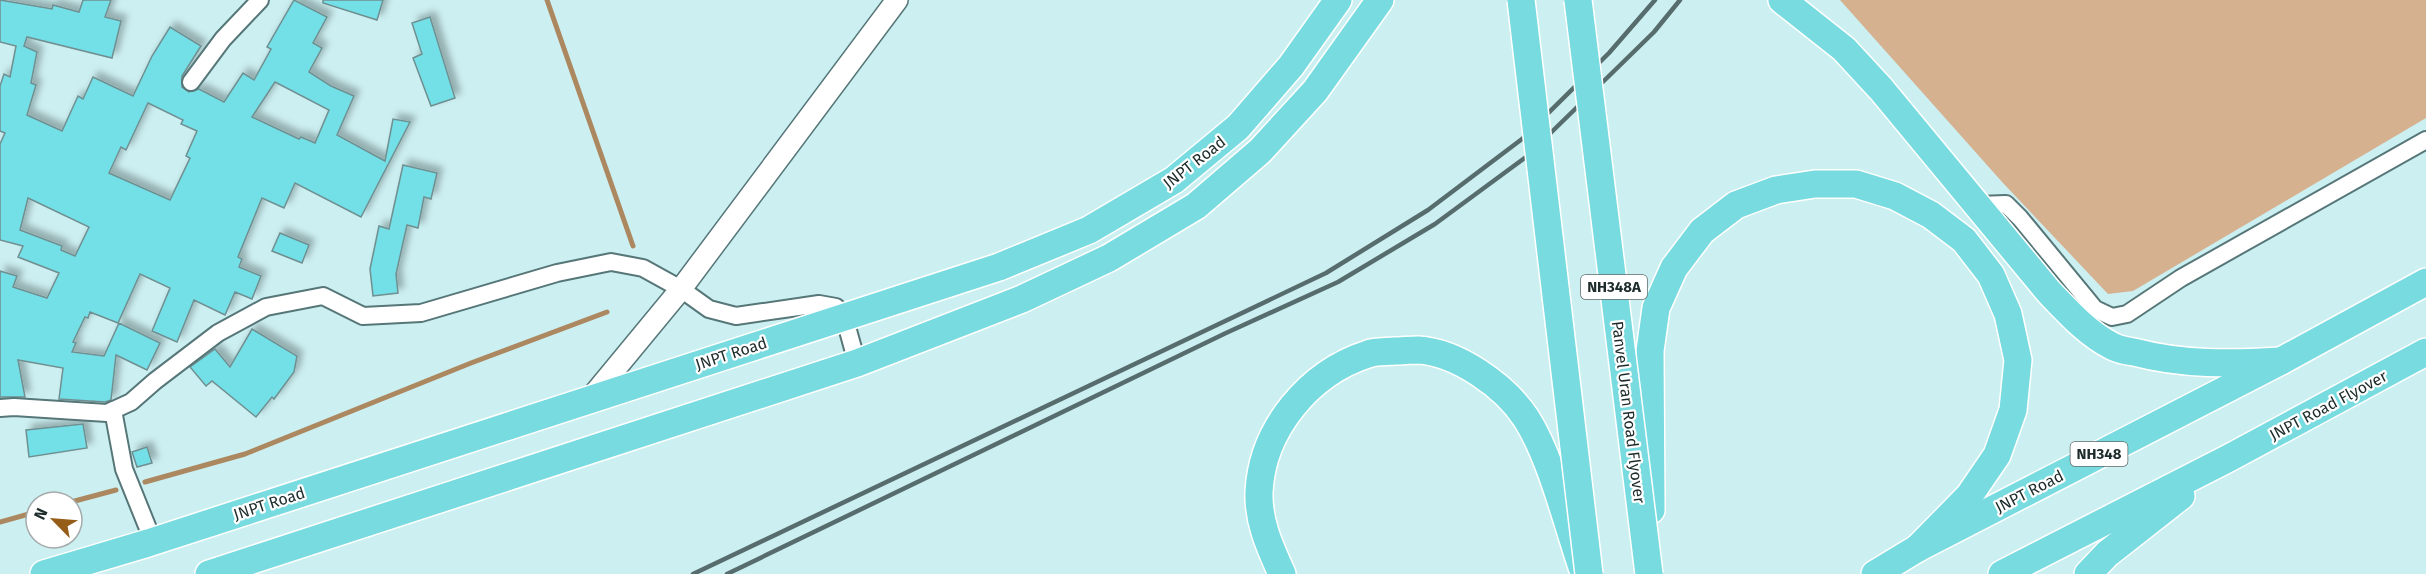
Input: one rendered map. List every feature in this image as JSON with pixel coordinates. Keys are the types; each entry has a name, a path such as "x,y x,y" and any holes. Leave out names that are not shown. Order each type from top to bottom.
{"highway":[{"name":"JNPT Road","path":"44,574 153,541 999,267 1089,230 1174,180 1238,127 1291,66 1338,0"},
{"name":"JNPT Road","path":"209,574 857,363 1023,299 1109,258 1196,206 1260,151 1314,91 1380,0"},
{"name":"NH348A","path":"1521,0 1589,574"},
{"name":"Panvel Uran Road Flyover","path":"1578,0 1650,574"},
{"path":"1782,0 1844,49 1881,88 2049,292 2079,322 2113,347 2151,357 2191,363 2229,364 2281,361"},
{"path":"1650,574 1650,351 1656,308 1674,268 1702,231 1736,205 1776,190 1815,184 1856,184 1895,196 1931,215 1964,240 1991,275 2008,314 2018,360 2013,410 1997,455 1969,496 1918,548"},
{"name":"NH348","path":"2281,361 2426,282"},
{"path":"1282,574 1263,531 1259,492 1265,452 1288,410 1327,373 1369,353 1419,350 1459,361 1496,383 1526,418 1548,464 1584,574"},
{"name":"JNPT Road Flyover","path":"2229,458 2426,352"},
{"name":"JNPT Road","path":"1875,574 1918,548 2281,361"},
{"path":"2002,574 2229,458"},
{"path":"2088,574 2107,554 2229,458"}],"street":[{"path":"191,82 230,32 260,0"},
{"path":"591,398 681,289 897,0"},
{"path":"1978,205 2006,204 2095,309 2112,317 2127,314 2181,278 2426,140"},
{"path":"0,408 14,406 95,413 113,410 131,402 218,333 266,307 323,297 363,316 421,313 556,273 611,262 643,268 681,289 709,309 736,315 819,304 836,307 844,316 857,363"},
{"path":"113,410 124,469 153,541"}],"shaded area":[{"path":"1840,0 2426,0 2426,118 2133,291 2108,294 2003,183"}],"building":[{"path":"0,0 52,9 53,5 79,12 83,0 111,0 105,17 121,21 112,58 27,37 24,46 37,52 31,83 36,85 27,115 62,131 78,96 83,99 93,77 133,96 152,56 170,27 201,46 182,76 182,87 189,92 199,89 224,102 243,73 254,80 271,49 267,47 294,0 327,17 313,43 322,48 309,72 331,86 354,96 337,135 385,161 393,119 410,122 361,217 295,183 284,208 262,198 238,257 242,259 239,267 261,276 252,299 235,292 225,315 194,300 177,342 152,331 170,288 140,274 118,323 90,312 88,318 85,317 73,342 76,343 72,352 104,356 119,323 160,343 147,370 116,355 111,400 105,402 59,399 63,368 18,360 25,397 0,397 0,271 17,276 13,287 47,298 59,273 18,257 23,246 0,240 0,144 5,133 0,131 0,86 4,74 10,77 16,46 0,42","holes":["275,82 329,110 315,143 301,137 299,139 252,117","148,103 183,120 181,124 197,131 186,156 190,158 170,200 109,173 121,147 126,150","28,198 89,227 75,256 61,250 62,246 20,230"]},
{"path":"323,0 383,0 377,20 323,3"},
{"path":"430,17 455,98 431,106 413,58 422,54 412,23"},
{"path":"403,165 437,173 431,199 424,197 418,228 407,225 396,274 398,293 373,296 370,269 379,226 389,229"},
{"path":"280,233 309,245 302,263 272,251"},
{"path":"252,329 297,356 294,372 274,399 272,397 256,417 212,381 206,386 190,367 215,349 230,367"},
{"path":"83,424 87,448 29,457 26,430"},
{"path":"147,447 152,463 137,467 132,452"}],"waterway":[{"path":"547,0 633,246"},
{"path":"145,482 245,454 471,363 607,312"},
{"path":"84,499 116,490"},
{"path":"0,522 24,515"}],"railway":[{"path":"693,574 1326,273 1428,210 1522,139 1609,53 1655,0"},
{"path":"727,574 1226,333 1338,282 1435,224 1526,157 1654,32 1680,0"}]}
